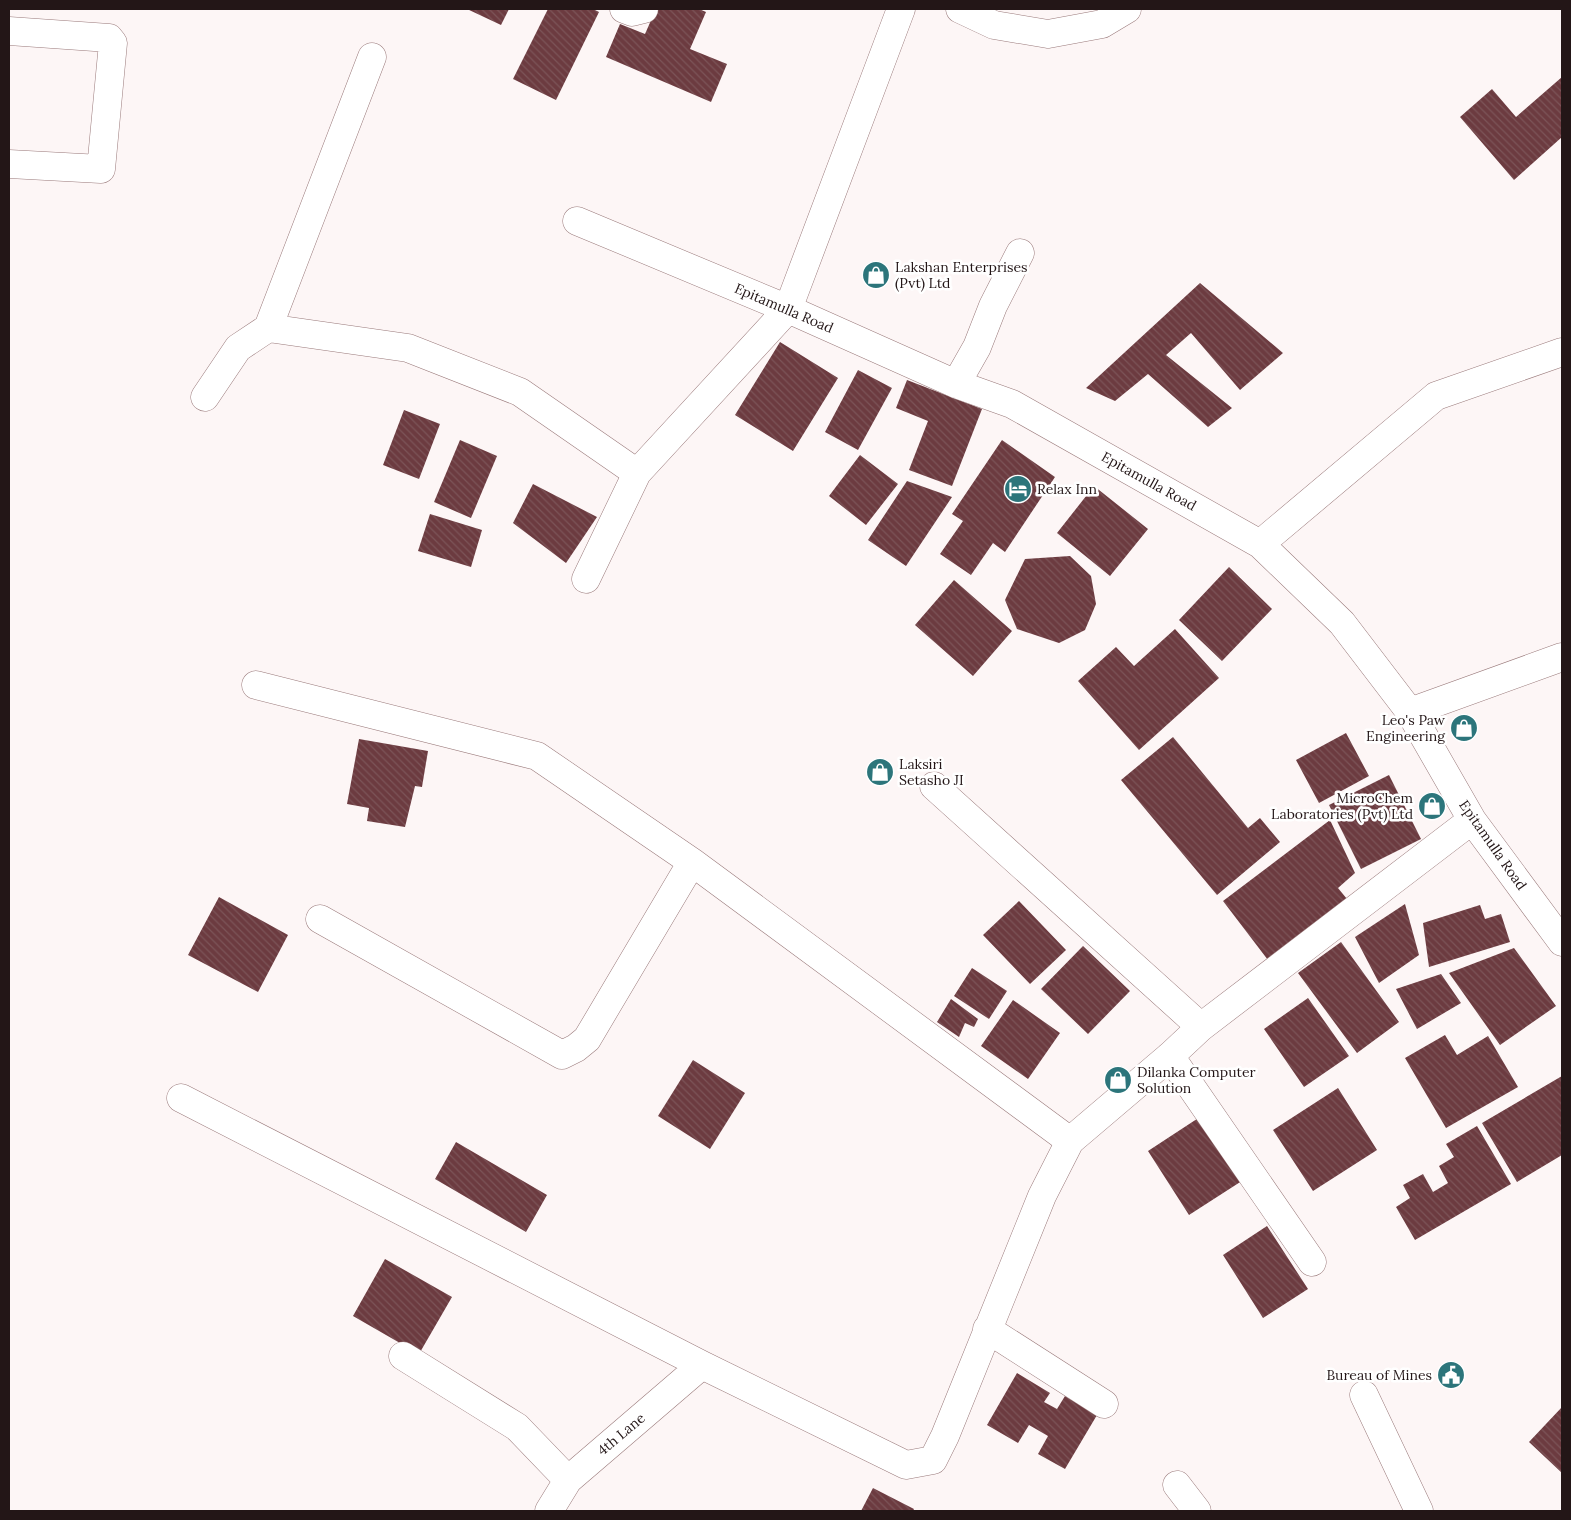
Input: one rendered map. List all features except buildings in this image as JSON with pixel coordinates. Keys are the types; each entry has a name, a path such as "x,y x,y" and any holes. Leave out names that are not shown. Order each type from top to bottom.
{"street":[{"path":"624,9 632,12 644,9"},
{"path":"586,579 637,473 788,309 901,9"},
{"path":"960,9 994,25 1048,34 1102,24 1127,9"},
{"path":"9,31 109,38 113,43 101,169 9,164"},
{"path":"205,397 238,348 268,328 372,57"},
{"name":"Epitamulla Road","path":"577,221 788,309 956,384 1012,404 1260,544 1342,623 1410,712 1472,820 1562,942"},
{"path":"956,384 976,347 993,306 1020,253"},
{"path":"268,328 408,348 503,385 520,392 637,473"},
{"path":"1260,544 1436,396 1562,352"},
{"path":"1410,712 1561,661"},
{"path":"256,685 538,756 692,862 1070,1141"},
{"path":"934,786 1201,1027"},
{"path":"181,1098 702,1365 906,1465 933,1460 945,1436 1042,1196 1070,1141 1170,1056 1201,1027 1472,820"},
{"path":"320,919 562,1055 576,1048 587,1039 692,862"},
{"path":"1170,1056 1312,1262"},
{"path":"987,1329 1104,1404"},
{"path":"403,1356 517,1427 568,1480"},
{"name":"4th Lane","path":"549,1511 568,1480 702,1365"},
{"path":"1364,1396 1419,1511"},
{"path":"1177,1485 1197,1511"}],"place":[{"name":"Lakshan Enterprises (Pvt) Ltd","path":"876,275"},
{"name":"Relax Inn","path":"1018,489"},
{"name":"Leo's Paw Engineering","path":"1464,728"},
{"name":"Laksiri Setasho JI","path":"880,772"},
{"name":"MicroChem Laboratories (Pvt) Ltd","path":"1432,806"},
{"name":"Dilanka Computer Solution","path":"1118,1080"},
{"name":"Bureau of Mines","path":"1451,1375"}]}
